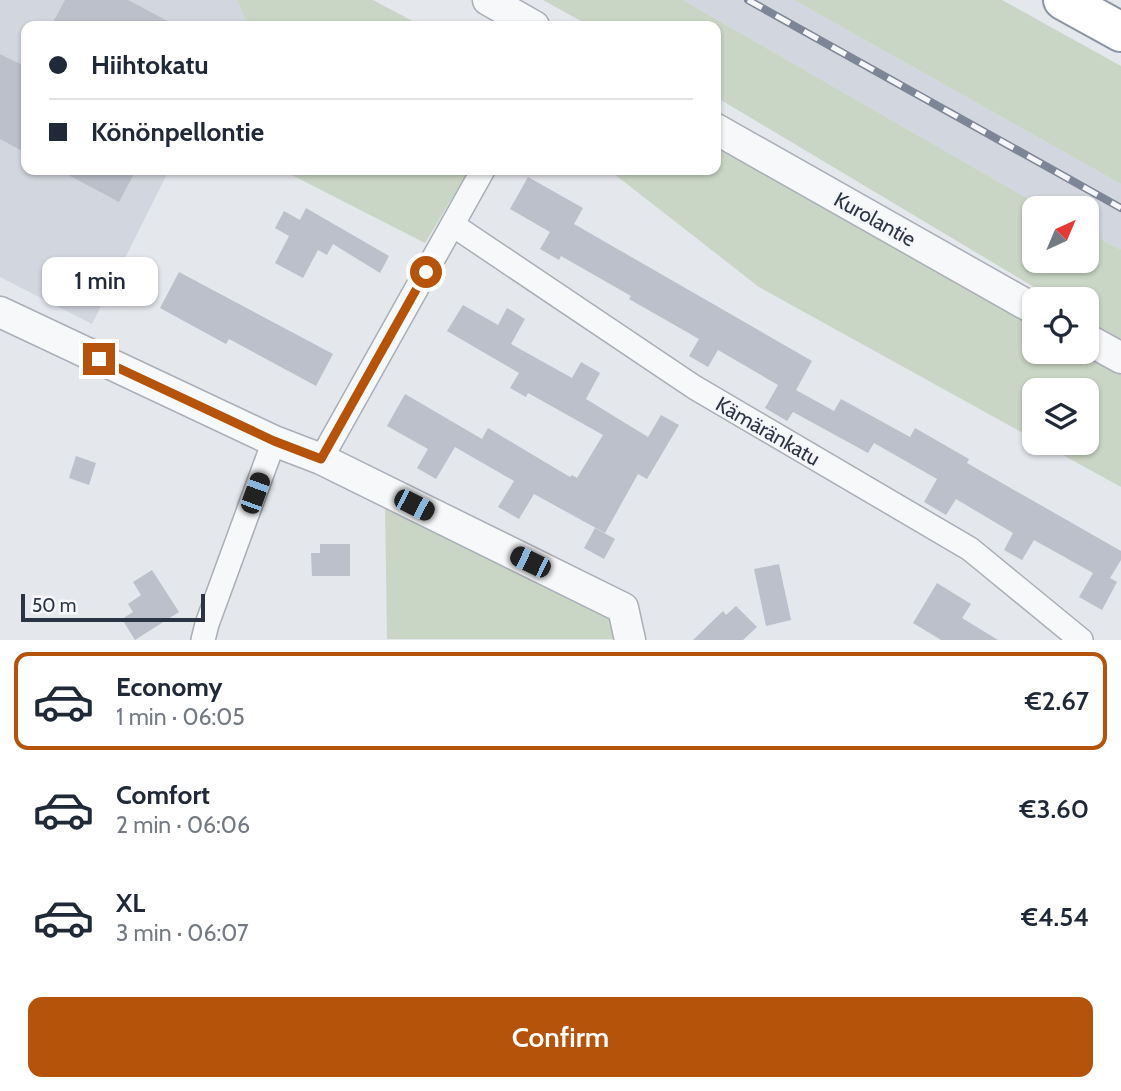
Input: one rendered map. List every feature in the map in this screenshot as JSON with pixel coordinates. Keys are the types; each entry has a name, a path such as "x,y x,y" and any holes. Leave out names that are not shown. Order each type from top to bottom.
{"highway":[{"path":"1063,0 1121,32"}],"street":[{"path":"488,0 525,21"},
{"name":"Kurolantie","path":"721,132 1022,302"},
{"path":"321,459 480,175"},
{"name":"Kämäränkatu","path":"453,225 694,387 970,549 1081,639"},
{"path":"0,312 274,441 321,459 622,608 630,639"},
{"path":"1099,346 1121,358"},
{"path":"204,639 207,624 274,441"}],"shaded area":[{"path":"0,0 237,0 246,21 21,21 21,175 166,175 92,324 0,277"},
{"path":"683,0 794,0 1121,184 1121,250 1099,238 1099,196 1023,196"}],"green space":[{"path":"237,0 373,0 413,21 246,21"},
{"path":"543,0 683,0 719,21 581,21"},
{"path":"794,0 1002,0 1121,66 1121,184"},
{"path":"721,22 1023,196 1022,273 1099,273 1099,238 1121,250 1121,340 1099,326 1099,287 1034,287 721,100"},
{"path":"721,149 1022,312 1022,364 1099,364 1099,357 1121,366 1121,487 1063,455 1099,455 1099,378 1022,378 1022,432 759,287 615,175 721,175"},
{"path":"292,175 466,175 425,243"},
{"path":"385,503 610,617 616,639 387,639"}],"building":[{"path":"65,0 128,0 168,21 54,21"},
{"path":"0,54 21,64 21,150 0,139"},
{"path":"68,175 133,175 119,202"},
{"path":"528,177 583,208 574,224 812,361 796,390 834,411 841,399 910,437 915,428 969,459 967,463 1121,551 1121,560 1110,578 1117,582 1102,610 1079,597 1093,573 1034,540 1022,560 1004,550 1013,533 956,499 946,515 924,502 937,479 874,443 868,453 793,412 787,421 765,408 778,385 718,350 708,367 689,356 699,339 561,256 559,260 540,249 550,232 510,209"},
{"path":"306,208 389,256 380,273 333,244 327,255 318,250 303,278 275,263 289,236 275,228 284,211 300,220"},
{"path":"179,272 333,354 316,386 229,339 226,344 160,308"},
{"path":"463,305 498,325 507,308 525,319 511,344 572,378 581,362 600,373 586,399 648,437 661,415 679,425 647,479 638,474 605,533 534,494 519,519 498,507 514,481 455,447 436,479 417,468 428,449 387,426 405,394 482,439 488,428 570,477 572,475 577,478 603,435 528,393 526,397 510,388 519,373 447,331"},
{"path":"76,456 96,463 89,485 69,478"},
{"path":"595,528 615,539 604,559 584,548"},
{"path":"320,544 350,544 350,576 312,576 311,553 320,553"},
{"path":"779,564 791,620 766,626 754,569"},
{"path":"152,570 179,612 135,640 122,619 133,612 128,604 141,595 133,582"},
{"path":"937,583 971,604 962,618 998,640 941,640 913,623"},
{"path":"736,606 757,627 743,640 693,640 723,611 726,615"}],"railway":[{"path":"748,0 1121,208"}],"route":[{"path":"99,359 274,441 321,459 426,272"}]}
